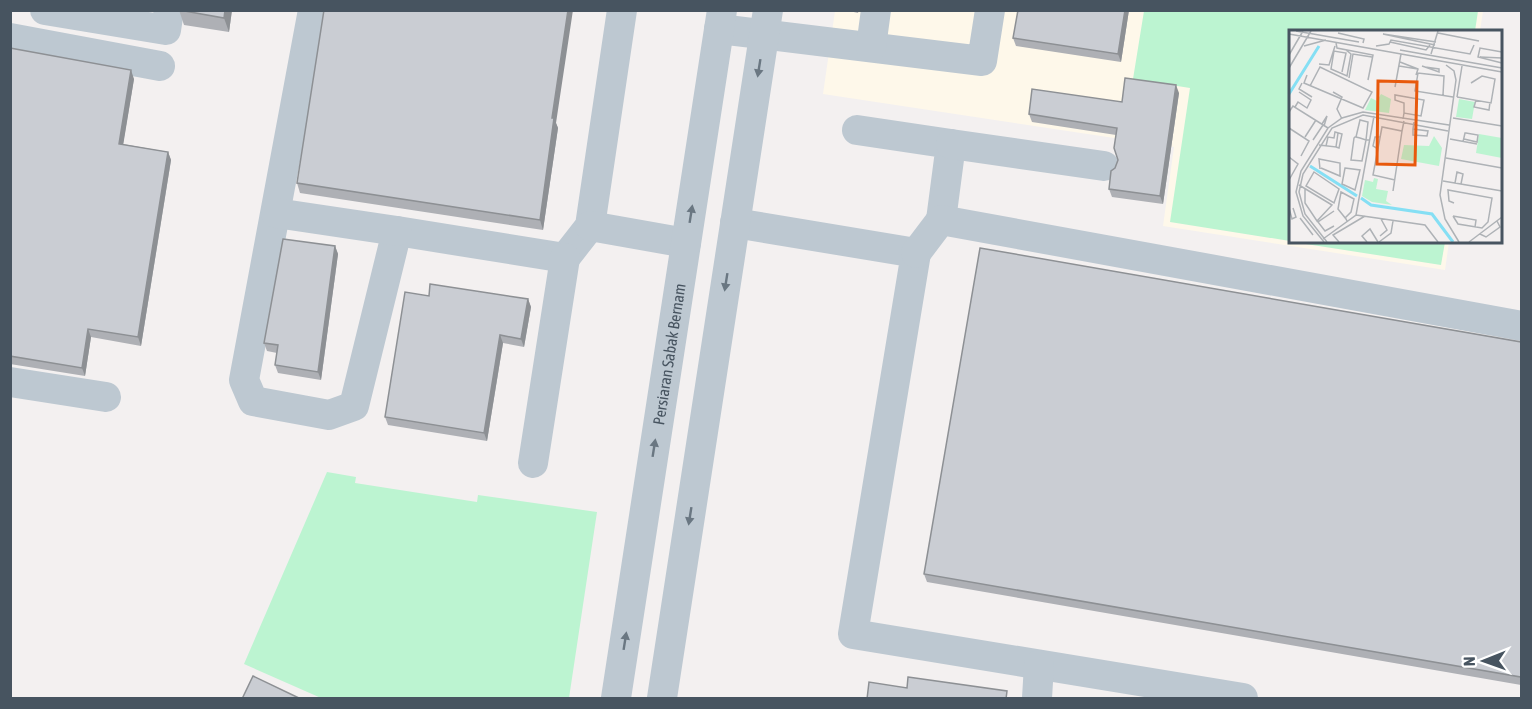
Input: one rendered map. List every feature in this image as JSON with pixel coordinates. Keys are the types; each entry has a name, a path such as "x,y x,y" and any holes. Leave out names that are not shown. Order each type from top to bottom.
{"street":[{"path":"45,10 166,30 169,10"},
{"path":"313,10 244,380 253,400 328,414 354,406 397,231"},
{"path":"533,463 566,258 590,226 622,10"},
{"path":"871,47 876,10"},
{"path":"721,20 766,22 871,47 982,61 990,10"},
{"name":"Persiaran Sabak Bernam","path":"616,699 721,20"},
{"path":"662,699 766,22"},
{"path":"10,38 160,66"},
{"path":"857,130 1104,166"},
{"path":"951,144 941,220 915,254 853,634 1243,699"},
{"path":"276,213 566,258"},
{"path":"941,220 1521,326"},
{"path":"735,223 915,254"},
{"path":"590,226 686,243"},
{"path":"10,382 106,397"},
{"path":"1037,699 1039,665"}],"shaded area":[{"path":"835,11 1483,11 1480,30 1289,30 1289,243 1449,243 1445,270 1163,226 1174,147 823,94"}],"green space":[{"path":"1144,11 1478,11 1475,30 1289,30 1289,241 1170,222 1190,88 1133,79"},
{"path":"1299,243 1445,243 1441,265"},
{"path":"327,472 356,477 355,483 477,502 478,495 597,512 569,698 321,698 244,664"}],"building":[{"path":"179,10 225,10 224,18"},
{"path":"324,10 568,10 540,220 297,183"},
{"path":"1018,10 1125,10 1118,54 1013,38"},
{"path":"10,48 131,70 119,144 168,152 138,337 88,329 82,368 10,356"},
{"path":"1125,78 1176,85 1160,196 1109,189 1111,171 1118,160 1114,148 1117,128 1029,114 1032,89 1122,102"},
{"path":"283,239 335,246 318,372 275,365 278,345 264,343"},
{"path":"980,248 1521,342 1521,677 924,574"},
{"path":"430,284 528,299 521,339 500,335 484,433 385,417 405,292 429,296"},
{"path":"253,676 301,699 242,699"},
{"path":"908,677 1007,691 1006,699 867,699 869,682 907,688"}]}
